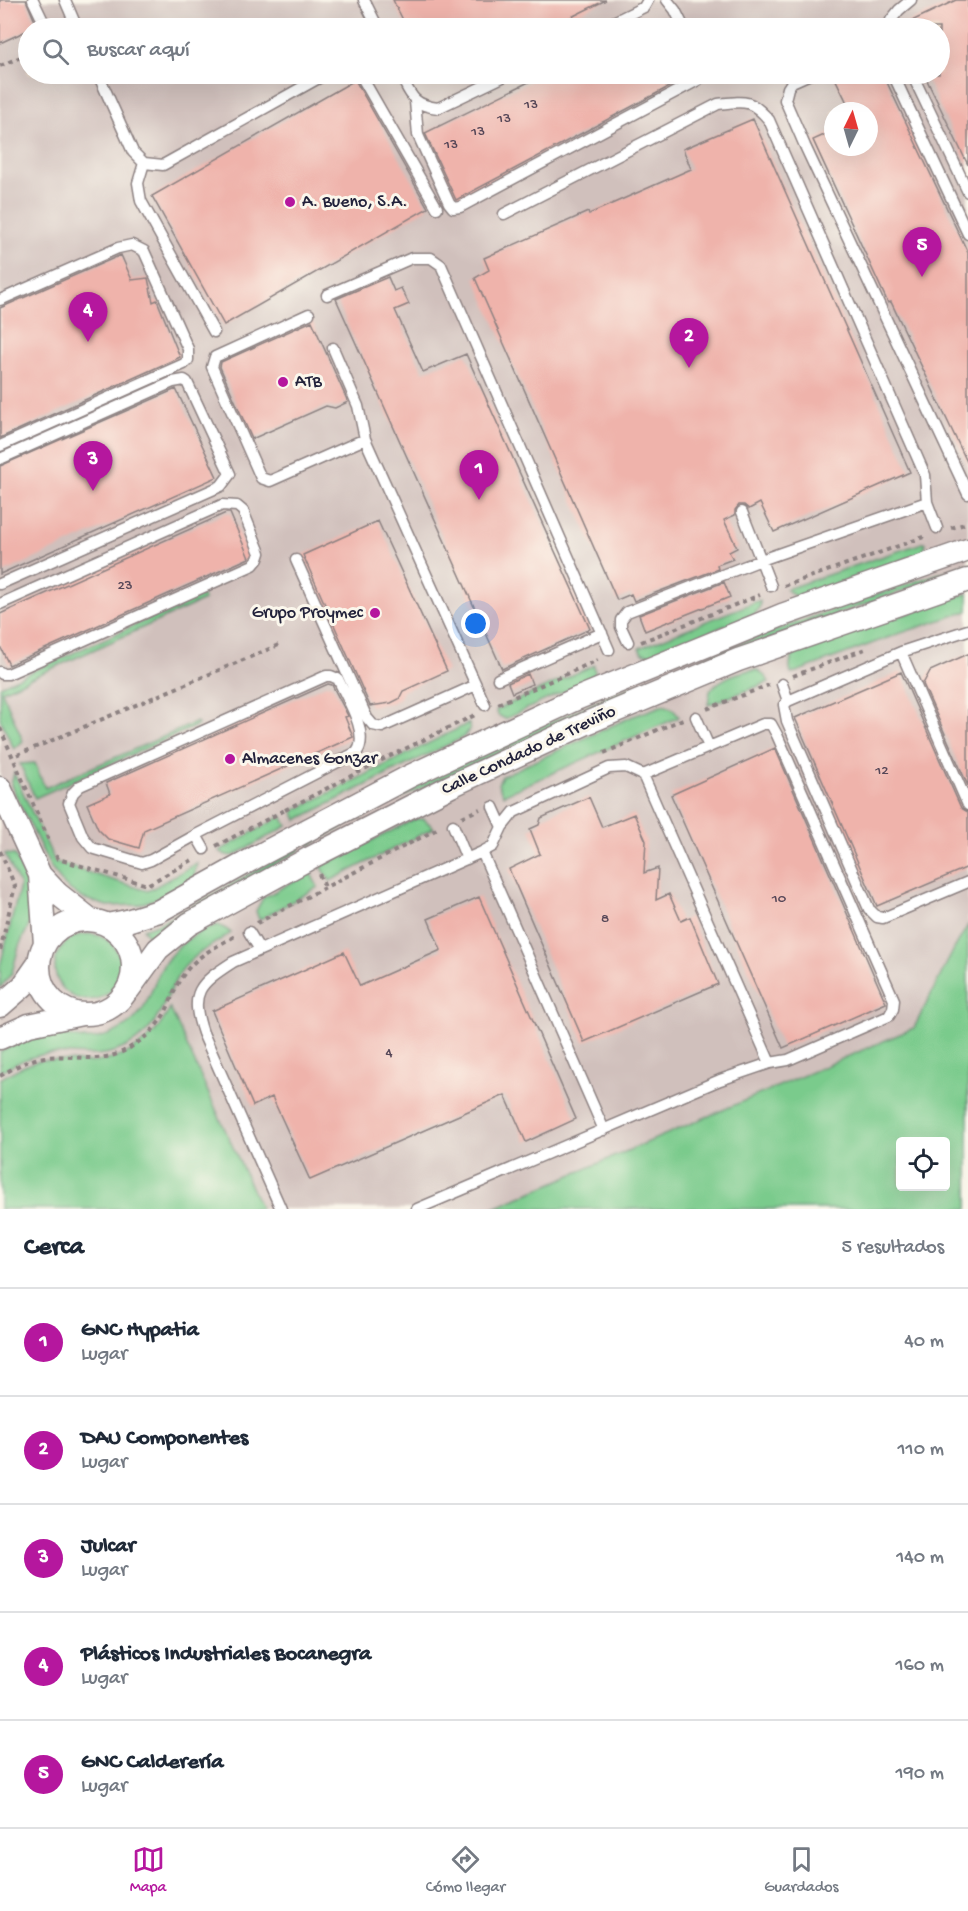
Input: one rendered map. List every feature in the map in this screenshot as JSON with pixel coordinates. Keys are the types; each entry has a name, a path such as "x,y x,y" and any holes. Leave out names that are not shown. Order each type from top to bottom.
{"street":[{"name":"Calle Condado de Treviño","path":"99,922 127,921 159,911 410,776 576,699 782,615 968,550"},
{"name":"Calle Condado de Treviño","path":"129,989 158,949 189,924 310,858 452,786 589,722 738,660 968,580"},
{"path":"0,788 39,875 58,894 119,933 128,945 133,959 133,974 129,989 109,1009 28,1026 0,1038"},
{"path":"39,875 42,953 40,978 45,992 55,1003 68,1011 82,1014"},
{"path":"0,1006 23,986 54,933 64,925 77,921 99,922"}],"lane":[{"path":"33,0 42,18"},
{"path":"65,0 73,18"},
{"path":"364,0 373,18"},
{"path":"622,18 644,8 648,0"},
{"path":"667,0 679,18"},
{"path":"893,18 911,0"},
{"path":"102,84 133,152 144,163 163,165 308,84"},
{"path":"366,84 438,208"},
{"path":"406,84 415,101 415,123 418,135 453,208 460,207 691,84"},
{"path":"415,101 425,107 438,108 488,84"},
{"path":"791,84 785,100 968,494"},
{"path":"897,84 968,234"},
{"path":"917,84 968,192"},
{"path":"504,214 718,104 743,101 758,107 769,120 925,475 927,502 937,528"},
{"path":"144,163 138,183 141,201 214,332"},
{"path":"0,300 118,248 132,245 144,251 188,349 189,360 0,446"},
{"path":"327,295 412,258 431,258 441,265 602,633 605,655"},
{"path":"309,314 215,357 212,363 212,368 261,478 270,481 365,439"},
{"path":"333,348 358,406 365,439 485,705"},
{"path":"0,459 172,382 184,380 187,382 230,474 221,486 0,584"},
{"path":"628,642 621,627 621,620 627,612 761,560 927,502"},
{"path":"0,604 222,505 237,506 243,511 261,553 253,565 9,675 0,672"},
{"path":"742,512 771,586"},
{"path":"296,560 367,718 373,725 382,727 476,685"},
{"path":"968,630 901,652 788,701 784,705 787,721 869,909 877,917 884,918 968,882"},
{"path":"498,679 602,633"},
{"path":"901,652 968,805"},
{"path":"326,676 338,679 361,731 361,746 357,752 196,835 142,863 92,848 83,837 69,802 73,793 80,786 326,676"},
{"path":"782,684 788,701"},
{"path":"696,717 709,747"},
{"path":"417,1209 720,1080 770,1063 788,1060 889,1016 893,1009 894,1000 771,724 763,724 643,775"},
{"path":"281,1209 202,1033 196,1012 196,998 208,979 233,962 482,852 493,846 502,827 514,812 609,768 626,767 643,775 770,1063"},
{"path":"493,807 502,827"},
{"path":"453,825 467,859"},
{"path":"196,835 204,849"},
{"path":"482,852 604,1130"},
{"path":"249,932 260,950"}],"path":[{"path":"0,66 18,58"},
{"path":"17,755 280,644"},
{"path":"497,704 605,655"},
{"path":"216,847 380,761 476,714"},
{"path":"0,728 58,859 147,885 196,858"},
{"path":"285,810 298,835"},
{"path":"0,851 15,886 0,951"}],"shaded area":[{"path":"0,0 968,0 968,925 914,1028 492,1209 261,1209 171,1009 147,1040 121,1056 93,1062 48,1060 34,1062 0,1079"}],"green space":[{"path":"925,542 923,553 797,598 786,589"},
{"path":"968,564 968,569 781,634 598,708 414,792 310,845 309,841 415,787 594,703 780,629"},
{"path":"968,593 968,611 895,635 791,674 791,660 800,650"},
{"path":"202,595 204,600 2,691 23,741 14,749 0,719 0,686"},
{"path":"760,600 760,606 755,614 650,655 642,653 639,648"},
{"path":"594,665 595,674 589,680 505,719 498,715 496,710"},
{"path":"757,670 769,682 708,705 710,691 719,682 738,673"},
{"path":"664,705 673,709 679,717 503,795 498,784 502,776 631,717"},
{"path":"197,722 198,725 35,798 20,764 35,763 45,788"},
{"path":"469,723 470,729 464,737 297,820 293,811"},
{"path":"14,773 55,862 148,891 197,863 194,877 158,898 138,905 107,906 82,898 65,886 51,868 11,785"},
{"path":"282,816 287,826 233,856 219,851"},
{"path":"415,819 424,819 434,828 330,881 321,866"},
{"path":"298,847 300,850 170,922 151,940 143,929 163,922"},
{"path":"5,854 15,855 32,895 33,917 19,946 12,973 0,988 0,966 20,886"},
{"path":"310,872 318,887 259,920 256,911 263,898"},
{"path":"218,925 231,933 188,963 172,987 159,1015 139,1039 107,1054 40,1055 0,1072 0,1052 22,1041 51,1035 83,1039 95,1038 114,1033 125,1027 136,1018 148,1000 159,973 176,949 200,932"},
{"path":"968,925 968,1209 492,1209 914,1028"},
{"path":"88,934 101,936 116,949 121,967 119,980 106,995 88,1000 75,998 60,985 55,967 57,954 70,939"},
{"path":"170,1008 261,1209 0,1209 0,1079 23,1066 38,1061 98,1062 124,1054 136,1048 156,1031"}],"building":[{"path":"0,0 26,0 34,18 18,18 18,35 0,43"},
{"path":"393,0 606,0 569,18 402,18"},
{"path":"956,0 968,0 968,165 929,84 950,84 950,18 918,18"},
{"name":"A. Bueno, S.A.","path":"348,84 357,84 428,208 224,325 152,196"},
{"path":"525,84 674,84 456,200 425,133"},
{"path":"838,84 888,84 968,253 968,464 891,302 888,303 813,140 824,135 824,156 878,156 878,102 847,102"},
{"path":"753,119 910,472 774,532 760,503 749,509 744,505 739,505 735,510 735,515 724,520 737,548 729,552 733,559 717,565 718,569 634,601 631,594 617,600 475,278 489,270 484,258 691,169 683,149"},
{"path":"121,255 132,280 148,278 153,302 157,300 180,357 0,438 0,308"},
{"path":"388,277 394,291 401,288 409,304 395,310 423,372 466,354 590,629 502,669 336,299"},
{"name":"ATB","path":"312,321 348,402 335,408 326,406 252,439 220,367 221,362"},
{"path":"176,389 217,477 0,574 0,466"},
{"path":"230,513 249,558 9,665 0,646 0,614"},
{"name":"Grupo Proymec","path":"378,521 447,671 403,691 399,699 391,703 370,706 303,555"},
{"path":"724,582 730,597 645,631 639,615"},
{"path":"968,654 968,786 923,684 930,671"},
{"path":"901,672 961,808 968,812 968,867 877,906 795,718"},
{"path":"528,674 532,684 512,693 508,683"},
{"name":"Almacenes Gonzar","path":"328,684 332,685 348,716 345,717 353,737 144,830 139,848 108,839 98,829 87,804 110,794 106,783"},
{"path":"775,748 886,1003 783,1048 671,795"},
{"path":"589,797 602,827 634,814 646,841 644,873 658,868 656,900 669,894 681,921 690,917 718,984 584,1042 509,869 540,854 530,829 539,825 541,818"},
{"path":"479,897 576,1119 526,1142 505,1095 310,1180 272,1097 253,1106 212,1011 344,952 360,986 441,950 428,919"}],"place":[{"name":"A. Bueno, S.A.","path":"290,202"},
{"name":"GNC Calderería","path":"922,277"},
{"name":"Plásticos Industriales Bocanegra","path":"88,342"},
{"name":"DAU Componentes","path":"689,368"},
{"name":"ATB","path":"283,382"},
{"name":"Julcar","path":"93,491"},
{"name":"GNC Hypatia","path":"479,500"},
{"name":"Grupo Proymec","path":"375,613"},
{"name":"Almacenes Gonzar","path":"230,759"}]}
